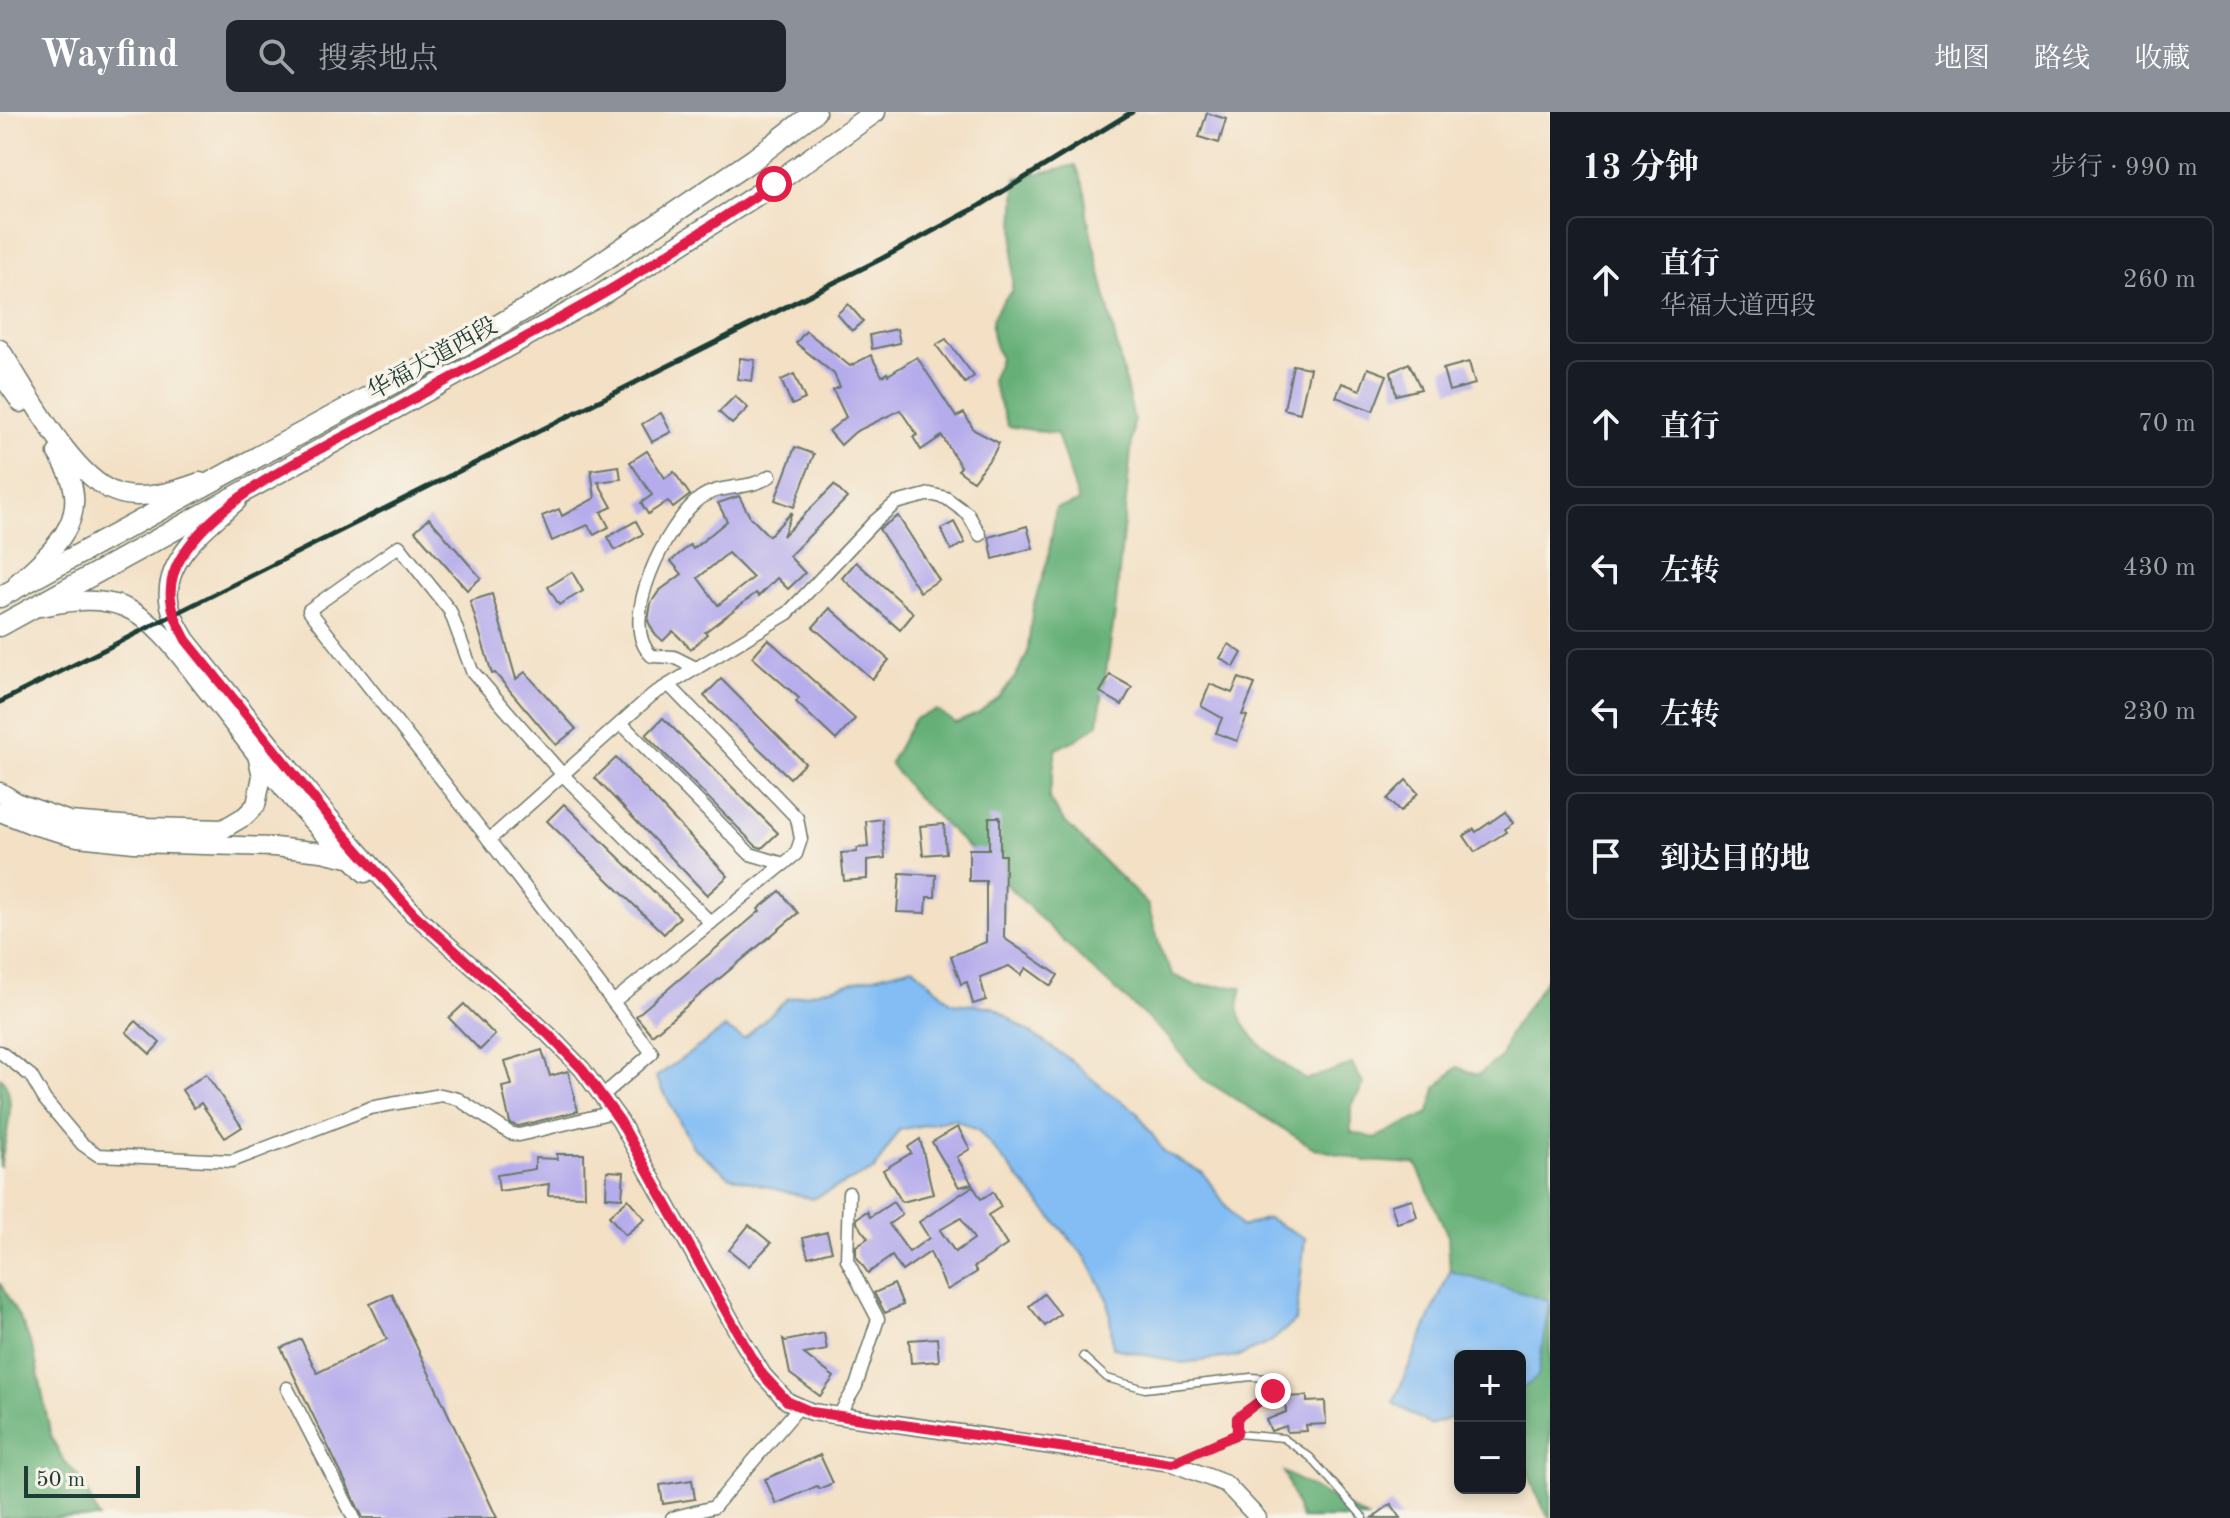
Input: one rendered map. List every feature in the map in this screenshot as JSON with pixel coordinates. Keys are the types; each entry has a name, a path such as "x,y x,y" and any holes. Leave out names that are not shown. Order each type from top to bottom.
{"main road":[{"name":"华福大道西段","path":"0,597 478,337 575,280 754,159 815,112"},
{"name":"华福大道西段","path":"0,626 599,296 774,184 875,112"},
{"path":"0,349 71,457 100,484 116,493 154,494 222,475"},
{"path":"0,373 65,465 73,481 75,503 65,534 52,551 0,597"},
{"path":"255,485 198,535 182,556 173,574 169,598 175,619 186,640 327,815 414,914"},
{"path":"29,609 83,599 106,601 127,608 147,622 175,650 309,818 387,896 414,914"},
{"path":"0,792 18,803 69,821 223,829 245,816 256,805 262,776 256,752"},
{"path":"0,812 78,837 134,843 274,847 352,859"}],"street":[{"path":"696,668 674,657 652,656 641,644 639,616 647,582 683,513 698,500 717,490 756,484 770,476"},
{"path":"489,840 652,695 788,613 896,503 930,494 946,498 968,514 980,535"},
{"path":"602,1096 652,1053 309,610 399,546 450,611 472,671 563,775 711,923"},
{"path":"613,1002 796,854 801,839 797,818 669,685"},
{"path":"621,723 750,854 784,864"},
{"path":"414,914 548,1034 582,1069 613,1112 763,1375 787,1401 812,1412 1172,1463 1226,1484 1258,1518"},
{"path":"0,1052 31,1076 45,1100 82,1144 98,1155 232,1161 370,1108 441,1095 458,1099 510,1133 519,1135 613,1112"},
{"path":"839,1415 856,1386 878,1319 847,1260 849,1193"},
{"path":"287,1388 354,1518"},
{"path":"672,1518 717,1513 800,1406"}],"lane":[{"path":"1083,1356 1107,1378 1145,1389 1251,1377 1267,1378 1273,1391 1237,1418 1237,1434"},
{"path":"1172,1463 1237,1434 1283,1438 1310,1457 1364,1518"}],"green space":[{"path":"1076,165 1085,189 1087,215 1134,420 1115,613 1098,724 1056,749 1049,799 1062,819 1148,905 1162,954 1173,975 1195,985 1242,987 1239,1012 1250,1034 1306,1080 1352,1064 1364,1084 1351,1107 1351,1132 1375,1138 1429,1113 1436,1088 1457,1067 1478,1075 1501,1057 1509,1034 1550,974 1550,1518 1534,1489 1526,1462 1526,1366 1548,1301 1450,1271 1448,1236 1416,1164 1366,1161 1314,1148 1200,1077 1168,1037 1088,965 913,793 890,763 914,719 937,710 956,723 979,713 999,697 1015,677 1027,655 1033,607 1048,559 1056,508 1079,502 1057,434 1008,426 992,381 1000,358 993,338 992,322 998,308 1012,291 1016,178"},
{"path":"0,1077 6,1085 10,1107 0,1167"},
{"path":"0,1283 34,1352 51,1437 63,1459 82,1481 99,1518 0,1518"},
{"path":"1284,1472 1367,1518 1301,1518"}],"water":[{"path":"913,967 952,1003 993,1007 1069,1059 1105,1090 1136,1111 1165,1153 1203,1173 1241,1227 1268,1218 1305,1238 1296,1320 1271,1342 1240,1356 1182,1363 1113,1348 1108,1299 1086,1258 978,1130 954,1119 899,1130 874,1170 812,1199 729,1176 693,1147 656,1077 725,1028 744,1039 787,999"},
{"path":"1450,1271 1549,1301 1538,1377 1526,1386 1526,1350 1454,1350 1454,1417 1430,1425 1393,1403"}],"building":[{"path":"1207,113 1226,119 1219,143 1199,137"},
{"path":"848,304 863,321 852,331 837,314"},
{"path":"897,329 900,343 872,349 870,335"},
{"path":"806,331 850,366 871,355 882,376 917,357 956,417 964,413 974,430 999,443 973,481 958,470 961,467 942,436 921,450 913,437 917,435 900,410 855,432 841,445 829,431 846,417 833,390 840,387 834,374 796,343"},
{"path":"946,339 974,376 965,383 936,345"},
{"path":"740,358 755,360 752,381 737,379"},
{"path":"1469,362 1475,384 1449,391 1443,369"},
{"path":"1409,363 1421,389 1396,395 1391,372"},
{"path":"1293,365 1310,368 1300,413 1284,409"},
{"path":"1368,368 1387,375 1373,411 1336,397 1342,383 1360,390"},
{"path":"794,374 805,399 792,405 781,380"},
{"path":"735,396 748,408 732,424 719,412"},
{"path":"661,413 671,432 652,442 642,424"},
{"path":"795,447 814,454 794,507 775,500"},
{"path":"647,451 665,478 674,472 690,495 673,508 668,501 648,514 641,503 652,495 630,462"},
{"path":"619,466 621,479 598,482 612,507 601,512 609,527 594,535 588,525 552,541 542,516 559,509 562,516 595,498 591,470"},
{"path":"834,485 847,498 789,556 805,573 788,589 777,578 759,596 756,593 705,632 707,634 691,649 673,631 663,641 654,633 648,621 651,603 659,591 682,574 671,561 690,545 693,549 727,521 718,503 739,496 750,517 769,536 792,512 783,536","holes":["728,553 753,578 718,605 698,578"]},
{"path":"898,516 939,580 920,592 879,529"},
{"path":"429,518 481,578 467,590 415,531"},
{"path":"636,521 643,534 615,550 608,537"},
{"path":"954,522 965,543 951,550 941,529"},
{"path":"1027,526 1033,548 993,559 989,537"},
{"path":"856,562 914,613 900,630 842,578"},
{"path":"572,572 583,591 559,605 548,587"},
{"path":"492,594 516,679 525,672 576,729 556,745 495,673 492,674 470,601"},
{"path":"830,608 889,660 872,679 813,627"},
{"path":"768,639 855,719 836,740 796,702 799,698 752,657"},
{"path":"1229,644 1242,653 1234,667 1220,658"},
{"path":"1110,675 1132,687 1122,705 1100,692"},
{"path":"1239,678 1255,684 1242,715 1247,716 1237,741 1216,733 1222,718 1201,706 1210,684 1232,693"},
{"path":"721,679 805,763 790,778 704,696"},
{"path":"663,718 778,833 762,848 756,846 646,735"},
{"path":"616,758 728,876 707,895 595,778"},
{"path":"1406,780 1418,793 1400,812 1387,799"},
{"path":"564,804 680,917 664,934 547,821"},
{"path":"1505,812 1513,823 1504,829 1506,832 1475,852 1464,836 1474,829 1476,832"},
{"path":"989,817 1000,817 1000,855 1005,855 1004,938 1058,975 1051,986 1026,968 1021,975 1009,966 980,977 986,1000 973,1004 967,982 961,984 951,956 986,942 986,881 969,881 969,849 989,849"},
{"path":"882,819 885,858 867,860 867,879 844,881 841,853 857,852 857,848 868,847 866,821"},
{"path":"944,824 946,853 923,855 920,826"},
{"path":"900,873 936,875 935,897 927,897 926,913 897,912"},
{"path":"780,891 798,913 652,1035 636,1016"},
{"path":"464,1004 495,1035 480,1050 449,1018"},
{"path":"136,1021 160,1043 150,1054 126,1032"},
{"path":"542,1050 550,1076 568,1071 578,1111 514,1125 510,1123 502,1087 512,1085 505,1061"},
{"path":"206,1074 242,1127 225,1138 201,1103 194,1108 182,1090"},
{"path":"958,1127 970,1149 957,1157 972,1184 959,1187 932,1142"},
{"path":"920,1139 933,1194 902,1202 883,1170 911,1153 908,1147"},
{"path":"557,1154 584,1154 585,1196 548,1195 549,1184 499,1191 497,1175 535,1169 535,1158 557,1159"},
{"path":"607,1171 624,1172 622,1198 606,1197"},
{"path":"973,1186 981,1199 993,1192 1001,1207 988,1215 1007,1245 974,1267 977,1272 947,1290 930,1252 902,1271 892,1256 868,1273 856,1256 856,1246 868,1238 857,1223 857,1218 867,1211 870,1217 893,1202 902,1215 889,1224 909,1252 929,1238 919,1222","holes":["961,1218 974,1239 955,1252 940,1230"]},
{"path":"628,1199 645,1219 625,1235 609,1216"},
{"path":"1412,1199 1417,1217 1397,1223 1391,1205"},
{"path":"749,1225 771,1243 749,1266 729,1250"},
{"path":"827,1232 832,1251 808,1257 803,1238"},
{"path":"894,1284 903,1305 885,1313 874,1293"},
{"path":"392,1294 497,1518 363,1518 281,1348 301,1339 317,1373 387,1339 370,1304"},
{"path":"1044,1294 1060,1314 1045,1326 1029,1306"},
{"path":"824,1333 827,1350 804,1354 834,1377 820,1396 790,1374 783,1339 786,1341"},
{"path":"937,1338 939,1361 911,1363 909,1340"},
{"path":"1307,1396 1307,1402 1325,1401 1326,1424 1306,1425 1307,1431 1287,1432 1286,1426 1271,1431 1266,1420 1286,1412 1285,1397"},
{"path":"820,1455 833,1483 819,1489 817,1486 776,1504 765,1479"},
{"path":"692,1480 695,1499 663,1504 660,1485"},
{"path":"1391,1504 1401,1518 1372,1518"}],"railway":[{"path":"0,702 881,259 979,206 1132,112"}],"route":[{"path":"774,184 599,296 255,485 198,535 182,556 173,574 169,598 175,619 186,640 327,815 414,914 548,1034 582,1069 620,1121 763,1375 787,1401 812,1412 1172,1463 1237,1434 1237,1418 1273,1391"}]}
